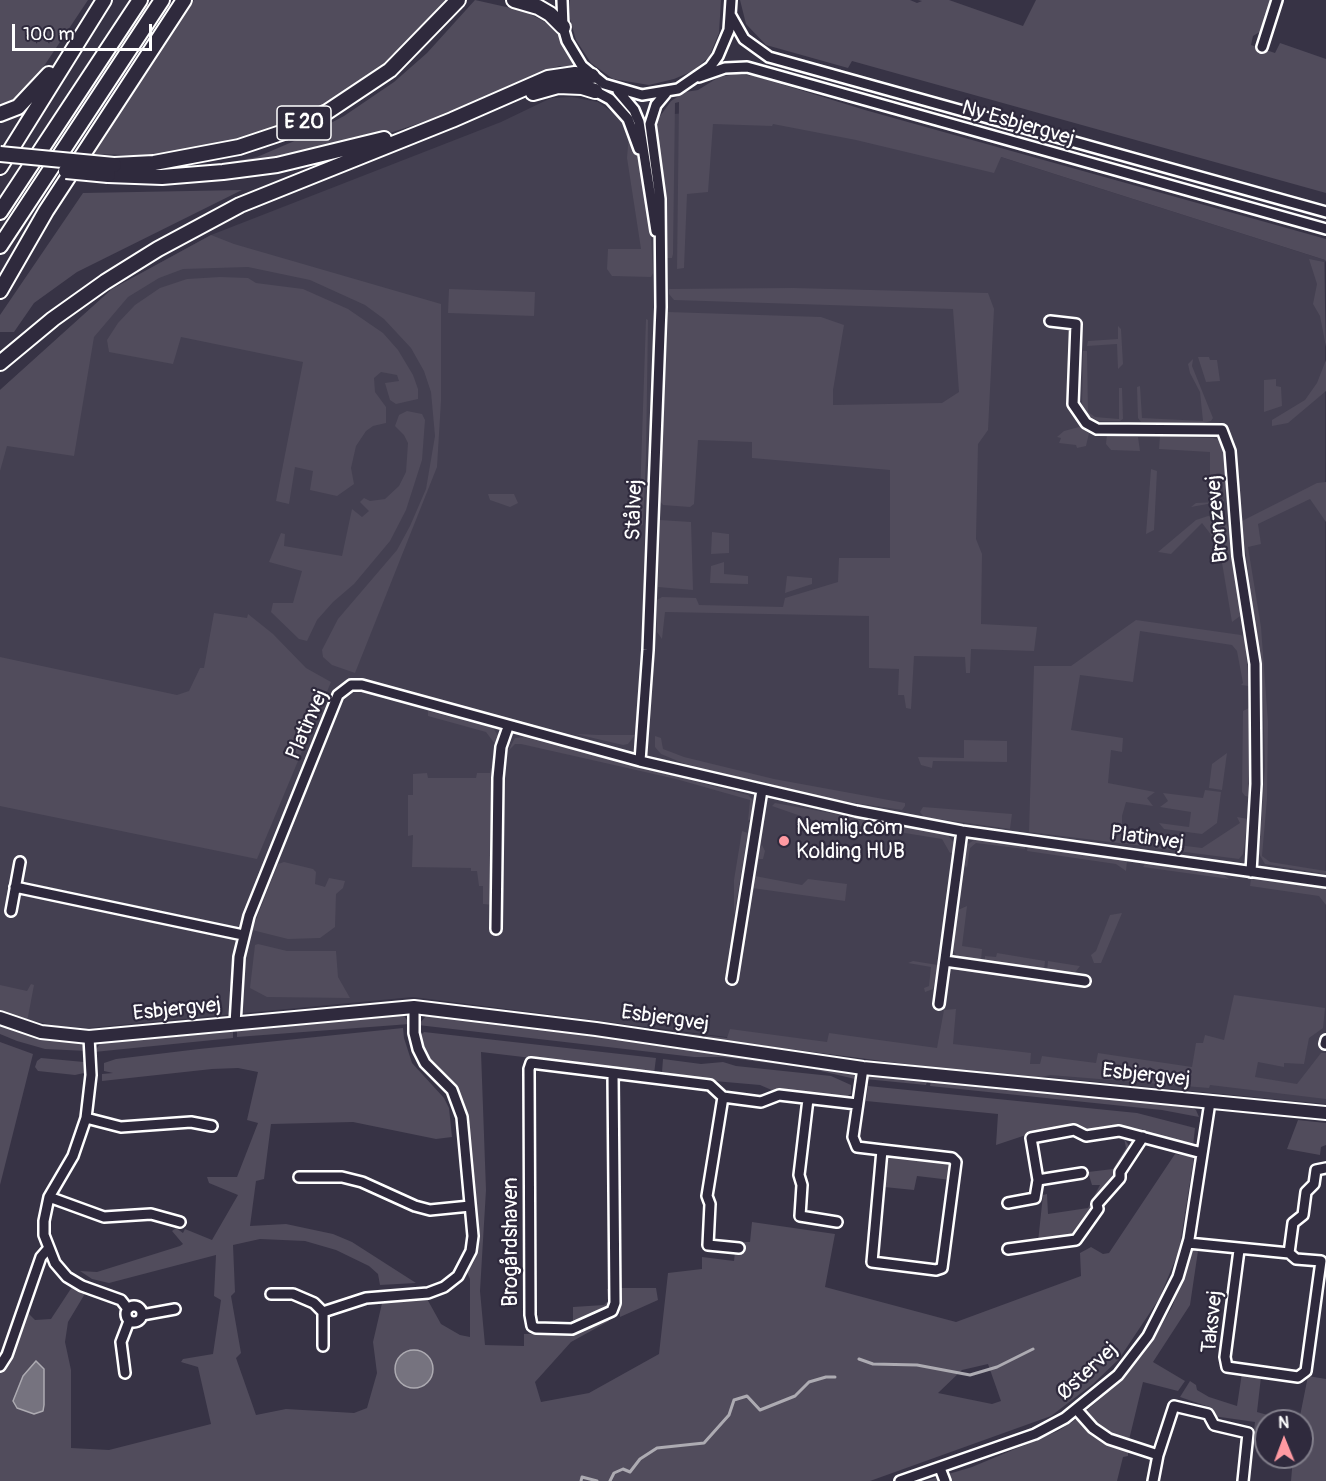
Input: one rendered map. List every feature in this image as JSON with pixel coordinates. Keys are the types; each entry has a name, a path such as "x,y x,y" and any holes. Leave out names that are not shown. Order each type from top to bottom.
{"highway":[{"path":"0,212 140,0"},
{"path":"0,246 162,0"},
{"path":"0,291 46,211 184,0"},
{"name":"E 20","path":"111,170 239,147 284,132 327,112 390,70 458,0"},
{"path":"514,0 544,10 563,27"},
{"path":"0,114 18,107 31,95 101,5"},
{"path":"0,166 101,5"},
{"path":"0,363 53,319 158,249 240,205 452,120 548,78 574,74 592,76"},
{"path":"370,152 428,136 543,89 570,86 595,91"},
{"path":"0,154 46,168 111,170 162,177 278,165 452,120"}],"main road":[{"name":"Esbjergvej","path":"0,1018 41,1032 89,1036 414,1007 586,1028 863,1068 1326,1113"}],"street":[{"path":"562,0 563,27 573,54 592,76 618,90 642,95 666,93 699,77 718,56 729,30 730,0"},
{"path":"1262,47 1277,0"},
{"name":"Ny Esbjergvej","path":"731,16 744,39 769,57 1326,212"},
{"name":"Ny Esbjergvej","path":"699,77 725,68 747,67 1326,229"},
{"name":"Stålvej","path":"618,90 634,110 639,122 660,260"},
{"name":"Stålvej","path":"595,91 610,99 628,118 649,181"},
{"name":"Stålvej","path":"640,761 650,594 661,307 660,199 650,124 656,105 666,93"},
{"name":"Bronzevej","path":"1050,321 1076,324 1072,404 1086,423 1097,429 1222,430 1230,451 1238,556 1255,664 1256,784 1251,872"},
{"name":"Platinvej","path":"236,1024 236,976 243,935 338,695 345,687 362,685 508,727 640,761 856,811 962,831 1326,882"},
{"path":"496,928 498,778 501,747 508,727"},
{"path":"732,979 762,790"},
{"path":"939,1004 962,831"},
{"path":"11,911 20,862"},
{"path":"15,887 243,935"},
{"path":"945,961 1085,981"},
{"path":"323,1312 366,1298 428,1293 444,1287 458,1276 471,1251 473,1236 465,1137 459,1102 453,1090 425,1063 418,1049 414,1033 414,1007"},
{"path":"89,1036 91,1074 86,1118 73,1156 49,1197 44,1221 48,1249 67,1277 82,1286 121,1300 128,1309"},
{"path":"1325,1044 1326,1040"},
{"name":"Brogårdshaven","path":"613,1074 615,1303 612,1311 572,1329 536,1328 532,1326 530,1315 529,1069 531,1063 710,1085 723,1097 761,1102 780,1095 857,1104"},
{"path":"863,1068 854,1143 857,1147 952,1158 956,1162 942,1268 936,1270 872,1262 882,1150"},
{"path":"723,1097 707,1196 710,1204 708,1245 739,1248"},
{"path":"808,1099 799,1175 802,1185 800,1216 837,1222"},
{"name":"Østervej","path":"900,1481 1035,1434 1077,1410 1118,1375 1148,1336 1178,1277 1188,1243 1210,1102"},
{"path":"86,1118 121,1127 191,1122 212,1126"},
{"path":"1008,1203 1035,1198 1038,1180 1031,1138 1074,1130 1086,1136 1119,1131 1181,1150 1202,1153"},
{"path":"1008,1249 1076,1240 1098,1209 1097,1204 1120,1178 1120,1172 1143,1137"},
{"path":"1289,1253 1293,1223 1303,1215 1306,1192 1314,1184 1316,1170 1326,1168"},
{"path":"1038,1180 1082,1173"},
{"path":"299,1177 342,1177 362,1182 415,1206 430,1209 470,1206"},
{"path":"49,1197 104,1217 151,1214 180,1222"},
{"name":"Taksvej","path":"1188,1243 1239,1250 1249,1248 1289,1253 1296,1259 1321,1261 1322,1279 1306,1371 1298,1377 1227,1367 1225,1357 1239,1250"},
{"path":"0,1366 7,1355 40,1257 48,1249"},
{"path":"271,1294 294,1294 306,1298 323,1312"},
{"path":"128,1309 136,1306 142,1315"},
{"path":"128,1309 126,1316 129,1321"},
{"path":"129,1321 137,1321 142,1315 175,1309"},
{"path":"323,1312 323,1346"},
{"path":"125,1373 121,1342 129,1321"},
{"path":"1153,1481 1158,1455 1174,1406 1208,1414 1214,1425 1248,1433 1243,1481"},
{"path":"1077,1410 1093,1428 1109,1439 1158,1455"},
{"path":"940,1468 945,1481"}],"shaded area":[{"path":"0,0 88,0 34,81 11,103 0,106"},
{"path":"194,0 448,0 420,32 376,72 322,105 249,139 161,156 92,154"},
{"path":"475,0 524,11 547,23 558,34 575,66 559,66 539,73 521,84 453,112 384,135 312,154 182,171 257,157 306,136 344,116 394,82 427,53"},
{"path":"570,0 721,0 719,33 709,57 693,71 674,79 649,85 613,79 591,63 576,40 570,19"},
{"path":"740,0 910,0 917,3 922,1 918,0 949,0 1023,26 1036,0 1273,0 1263,30 1253,36 1251,45 1275,53 1280,43 1326,59 1326,193 852,61 848,68 766,45 746,24"},
{"path":"736,74 755,76 865,110 1326,239 1326,262 1001,157 994,173 856,140 773,124 772,126 713,124 708,192 687,194 684,268 677,269 679,102 675,103 672,258 666,258 667,212 656,135 658,119 671,101 685,92 698,90 719,77"},
{"path":"709,95 1001,157 1325,260 1326,1104 1015,1074 413,997 88,1028 57,1026 20,1018 0,1009 0,390 112,289 211,235 501,122 551,98 572,97 598,102 620,118 687,113"},
{"path":"629,133 634,140 645,194 651,237 653,273 651,277 612,276 607,269 608,249 641,249 627,158"},
{"path":"242,190 77,272 34,303 14,332 0,332 0,315 83,193"},
{"path":"211,235 234,244 441,304 441,401 437,467 355,673 332,665 323,657 322,650 338,619 397,550 410,526 426,489 435,436 431,392 424,371 411,348 384,319 365,305 310,280 248,267 183,269 159,278 128,297 94,337 74,456 7,446 0,471 0,390 112,289"},
{"path":"1309,259 1324,262 1326,347 1320,316 1313,304 1317,284"},
{"path":"248,278 256,283 303,289 348,309 383,333 398,350 413,375 418,389 418,399 396,404 390,400 385,383 399,381 397,375 381,372 374,378 375,392 386,407 386,423 373,426 366,431 356,446 351,468 354,484 337,496 310,490 313,471 295,467 289,504 276,501 303,362 181,337 173,364 109,352 107,340 118,323 135,305 160,288 187,279"},
{"path":"793,288 988,293 994,309 988,430 978,444 976,539 982,554 981,624 1037,627 1034,651 971,649 970,673 966,673 965,657 914,656 911,709 906,708 904,695 898,695 899,669 869,668 869,616 665,612 662,639 657,632 657,600 662,597 696,598 699,605 783,607 785,598 838,582 839,558 890,558 890,470 752,458 752,442 698,440 694,504 690,507 663,505 660,501 668,312 821,317 844,325 833,390 833,405 942,403 959,392 953,309 674,300 669,294 669,289"},
{"path":"449,289 535,292 534,316 448,313"},
{"path":"646,319 648,320 646,457 643,525 639,526"},
{"path":"1118,326 1121,329 1123,364 1118,369 1117,344 1087,346 1088,341 1118,339"},
{"path":"1083,351 1087,351 1088,412 1095,417 1119,419 1119,388 1122,388 1123,419 1120,421 1099,421 1087,415 1082,408"},
{"path":"1198,357 1217,360 1220,381 1206,382"},
{"path":"1193,359 1192,366 1213,418 1211,421 1196,425 1141,422 1138,418 1137,387 1140,386 1142,418 1203,421 1200,392 1188,364"},
{"path":"1326,360 1326,391 1288,423 1272,426 1272,420 1305,400 1317,383"},
{"path":"1276,379 1276,386 1281,387 1282,406 1264,412 1264,380"},
{"path":"407,411 422,414 425,420 422,460 406,510 390,541 354,584 317,620 307,641 299,639 271,612 273,603 293,603 302,571 269,562 281,533 285,534 284,546 342,556 352,509 362,517 369,511 360,502 364,498 370,501 385,499 399,486 406,472 408,443 395,426 399,415"},
{"path":"1079,427 1089,433 1086,446 1077,448 1076,445 1059,443 1061,438 1057,437 1064,431"},
{"path":"1107,434 1138,437 1140,451 1111,450 1106,444"},
{"path":"1160,436 1219,440 1224,453 1227,481 1224,501 1191,507 1196,503 1217,502 1224,499 1222,481 1210,480 1210,452 1159,449"},
{"path":"1151,469 1157,471 1154,530 1146,534"},
{"path":"1326,482 1326,522 1310,499 1258,524 1261,544 1248,547 1261,627 1268,722 1267,799 1262,856 1270,862 1326,871 1326,874 1265,864 1259,854 1265,766 1263,696 1242,521 1317,483"},
{"path":"488,494 514,494 518,503 510,507 490,500"},
{"path":"1208,516 1224,518 1229,530 1241,611 1240,616 1232,622 1219,545 1202,523 1171,554 1158,552 1196,520"},
{"path":"660,520 691,522 693,590 658,587"},
{"path":"712,532 729,534 729,553 711,554"},
{"path":"724,562 724,574 748,576 748,584 710,583 711,566"},
{"path":"787,576 812,578 812,584 785,593"},
{"path":"214,613 247,618 248,614 273,634 306,668 331,682 257,859 0,806 0,657 177,695 189,691 200,668 204,668"},
{"path":"1136,620 1241,635 1245,639 1249,686 1241,685 1243,683 1237,651 1232,645 1140,631 1133,682 1080,675 1071,730 1123,738 1122,752 1111,750 1108,783 1155,792 1147,798 1153,806 1126,802 1122,816 1122,837 1151,841 1151,847 1029,832 1034,666 1071,666"},
{"path":"1249,708 1252,712 1253,758 1250,797 1245,796 1242,792 1243,711"},
{"path":"428,711 493,728 499,737 498,752 494,751 495,744 486,732 428,716"},
{"path":"576,734 635,735 628,744 623,745"},
{"path":"655,736 661,738 663,749 684,757 774,779 905,803 905,806 902,810 835,800 685,764 661,754 655,747"},
{"path":"524,737 748,795 753,800 752,817 748,821 750,800 676,779 521,744 515,744 508,751 515,738"},
{"path":"964,740 1007,741 1007,762 933,761 932,768 921,765 918,757 964,758"},
{"path":"1227,753 1222,790 1209,788 1212,764"},
{"path":"493,758 496,758 494,905 483,904 483,886 479,886 477,871 471,871 471,868 412,867 413,835 408,836 408,795 413,795 413,774 427,773 428,778 476,778 477,773 490,773"},
{"path":"1205,790 1221,792 1217,823 1202,834 1164,829 1159,823 1189,827 1191,812 1160,807 1168,801 1163,793 1203,798"},
{"path":"775,803 947,834 954,843 954,853 950,853 942,839 861,826 842,827 818,822 772,806"},
{"path":"923,807 1012,814 1010,829 924,817 920,812"},
{"path":"1237,817 1248,819 1243,854 1239,859 1154,848 1155,842 1202,848 1240,823"},
{"path":"742,831 748,833 734,915 734,880"},
{"path":"977,838 1025,845 1025,849 976,843 970,848 967,868 963,863 965,846"},
{"path":"762,845 765,851 763,859 759,859 755,876 802,885 808,879 847,884 845,901 752,888 749,884 754,854"},
{"path":"1028,845 1125,860 1127,861 1126,871 1116,864 1027,851"},
{"path":"284,862 313,869 316,872 315,884 325,887 329,878 345,881 343,888 336,894 335,927 320,938 288,939 252,930 278,864"},
{"path":"1146,862 1223,874 1229,879 1143,867"},
{"path":"1251,879 1326,888 1326,905 1319,896 1250,886"},
{"path":"967,906 962,946 982,949 981,961 958,957 950,947 956,911"},
{"path":"1122,913 1101,963 1094,963 1091,955 1096,951 1110,915"},
{"path":"255,945 287,951 336,951 338,977 350,998 267,997 250,988"},
{"path":"997,953 1045,961 1044,971 985,962 985,956 996,957"},
{"path":"913,961 938,965 933,989 925,992 924,988 929,986 931,967 908,963"},
{"path":"1048,961 1080,966 1074,974 1047,971"},
{"path":"31,984 34,985 27,1022 0,1012 0,985 27,991"},
{"path":"1234,995 1325,1008 1323,1028 1309,1038 1304,1064 1284,1063 1284,1067 1258,1062 1255,1077 1297,1084 1321,1053 1326,1053 1326,1099 1210,1085 1209,1088 1050,1075 1029,1080 635,1029 635,1027 727,1038 730,1029 827,1042 829,1033 937,1048 944,1010 956,1009 953,1044 1031,1053 1030,1064 1040,1064 1042,1056 1096,1063 1098,1053 1192,1067 1196,1043 1203,1043 1205,1035 1224,1040"},
{"path":"402,1013 410,1024 237,1037 237,1031 280,1024"},
{"path":"427,1015 469,1018 852,1069 855,1079 808,1068 722,1057 694,1057 418,1025"},
{"path":"0,1023 79,1041 87,1051 45,1049 17,1041 0,1034"},
{"path":"403,1028 412,1063 444,1098 449,1108 452,1137 436,1139 353,1122 271,1124 264,1179 256,1181 250,1226 286,1224 333,1234 352,1242 416,1283 380,1285 378,1274 369,1266 336,1250 305,1241 260,1239 233,1245 235,1292 231,1296 241,1353 236,1358 256,1415 286,1409 354,1413 367,1408 377,1373 373,1342 383,1299 426,1297 441,1324 460,1335 470,1337 470,1279 467,1272 474,1259 477,1232 466,1116 459,1096 430,1063 421,1046 420,1036 424,1032 656,1058 654,1074 651,1075 648,1072 638,1071 637,1074 633,1070 481,1052 486,1190 480,1291 485,1345 524,1346 524,1334 571,1333 607,1318 609,1321 571,1342 535,1382 541,1402 589,1393 659,1354 668,1273 702,1269 702,1257 734,1261 735,1252 740,1251 740,1242 750,1242 752,1222 835,1234 825,1287 956,1322 1081,1276 1080,1253 1091,1247 1103,1254 1109,1253 1175,1154 1194,1157 1179,1251 1159,1299 1119,1359 1093,1384 1051,1416 870,1481 0,1481 0,1373 10,1359 27,1312 35,1320 51,1319 72,1287 86,1292 68,1322 65,1342 71,1370 71,1448 109,1450 211,1424 198,1367 181,1362 183,1359 213,1354 221,1300 214,1296 216,1255 109,1283 92,1279 80,1271 97,1272 180,1246 183,1244 172,1231 176,1228 183,1233 185,1229 212,1240 238,1195 209,1183 207,1177 237,1177 258,1123 247,1120 258,1072 238,1068 212,1069 102,1081 102,1074 113,1073 104,1071 104,1063 116,1059","holes":["988,1364 1001,1401 992,1404 938,1393 962,1370"]},
{"path":"192,1031 213,1034 233,1031 233,1038 94,1052 103,1040"},
{"path":"0,1042 33,1054 0,1185"},
{"path":"41,1058 84,1062 84,1073 75,1075 38,1071 35,1067"},
{"path":"663,1059 701,1064 723,1062 736,1066 831,1076 851,1085 851,1094 844,1098 784,1089 774,1091 760,1085 714,1081 662,1072"},
{"path":"868,1074 928,1078 926,1085 865,1079"},
{"path":"931,1079 1189,1105 1196,1110 1199,1117 1162,1110 930,1086"},
{"path":"868,1086 1137,1113 1195,1128 1193,1146 1132,1127 1087,1132 1077,1126 1029,1134 996,1145 998,1114 866,1101"},
{"path":"1298,1120 1326,1123 1326,1145 1321,1147 1320,1155 1287,1149"},
{"path":"1124,1138 1131,1149 1074,1236 1038,1242 1043,1195 1047,1194 1048,1214 1088,1208 1100,1185 1092,1185 1088,1172 1113,1169 1126,1148"},
{"path":"887,1156 950,1162 951,1180 917,1176 914,1190 884,1187"},
{"path":"1193,1250 1198,1251 1190,1305 1153,1362 1185,1381 1178,1391 1143,1382 1129,1440 1107,1433 1086,1411 1124,1378 1153,1340 1172,1307"},
{"path":"618,1288 656,1288 658,1300 620,1317"},
{"path":"607,1289 610,1289 608,1309 573,1323 573,1307 604,1305 608,1301"},
{"path":"414,1350 427,1356 433,1369 427,1382 414,1388 401,1382 395,1369 401,1356"},
{"path":"36,1361 44,1369 44,1405 43,1411 34,1414 17,1408 13,1401 23,1376"},
{"path":"1242,1373 1261,1377 1257,1409 1254,1409 1254,1422 1213,1416 1209,1407 1180,1397 1190,1381 1196,1385 1197,1390 1209,1397 1237,1406"},
{"path":"1308,1376 1326,1379 1326,1481 1291,1481 1292,1469 1314,1469 1314,1409 1301,1409"},
{"path":"1078,1418 1101,1440 1128,1451 1128,1456 1123,1457 1117,1481 925,1481 972,1467 1058,1431"}],"waterway":[{"path":"859,1359 873,1364 917,1365 970,1375 997,1367 1033,1349"},
{"path":"610,1481 614,1473 623,1469 630,1472 640,1459 657,1448 704,1443 729,1415 734,1400 747,1396 760,1410 795,1396 809,1382 835,1377"},
{"path":"581,1481 582,1477 597,1481"}],"place":[{"name":"Nemlig.com Kolding HUB","path":"784,841"}]}
